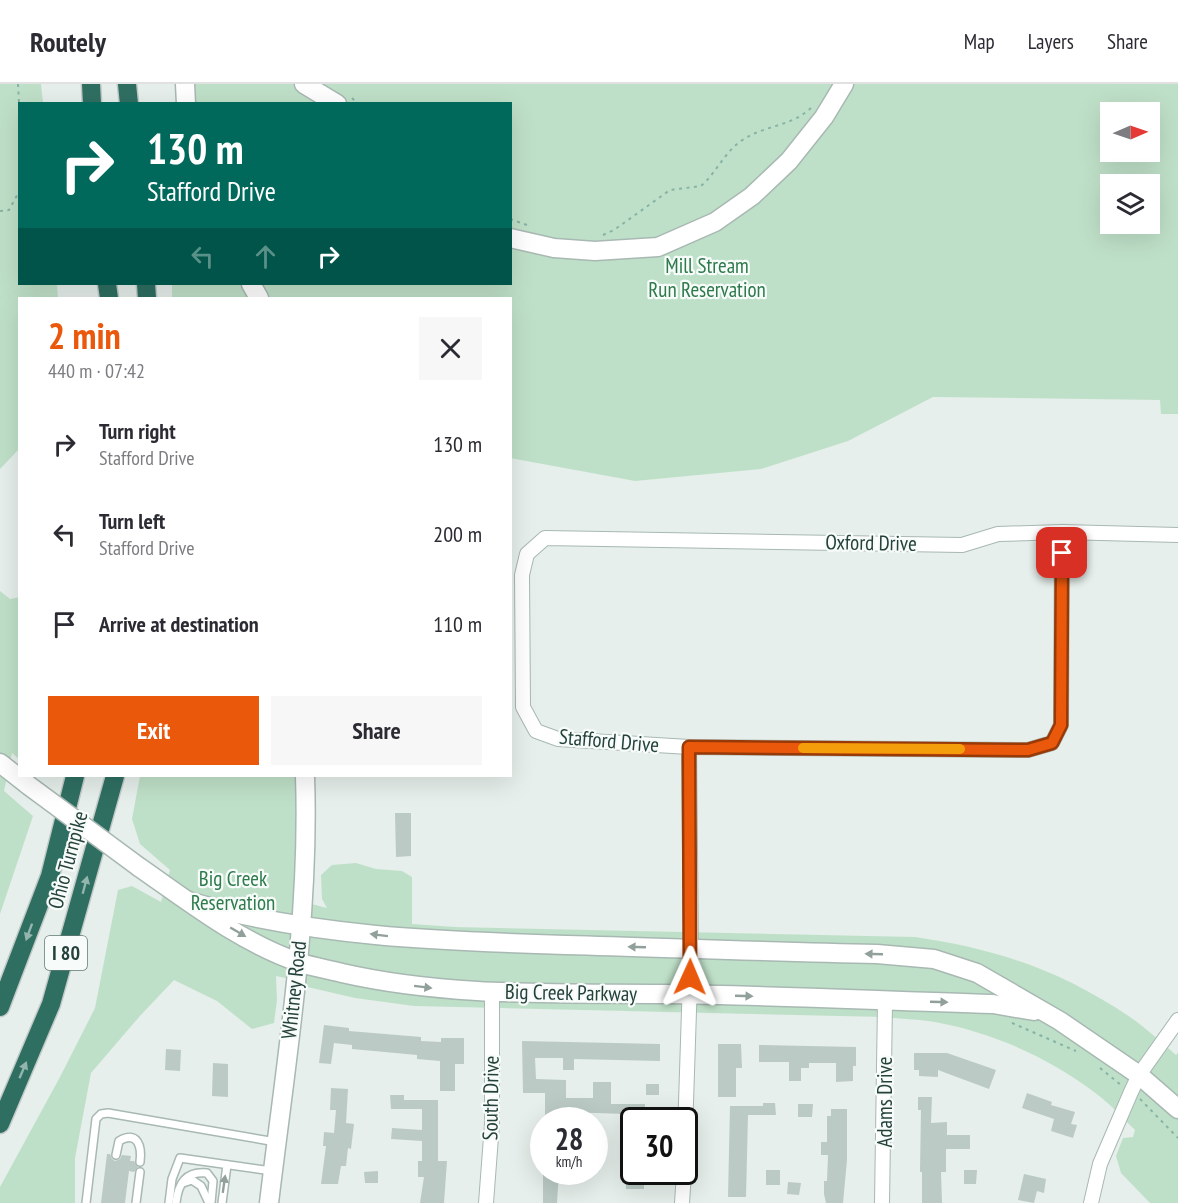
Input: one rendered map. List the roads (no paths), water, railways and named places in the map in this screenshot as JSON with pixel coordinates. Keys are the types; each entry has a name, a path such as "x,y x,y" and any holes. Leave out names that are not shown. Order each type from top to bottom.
{"highway":[{"path":"91,84 92,102"},
{"name":"Ohio Turnpike","path":"0,1007 50,876 75,777"},
{"name":"Ohio Turnpike","path":"0,1124 51,1004 115,777"}],"street":[{"path":"185,84 186,102"},
{"path":"304,84 334,102"},
{"path":"512,238 554,248 595,251 658,247 715,222 752,196 789,161 824,117 844,84"},
{"name":"Oxford Drive","path":"563,537 962,544 999,534 1062,532 1178,534"},
{"name":"Stafford Drive","path":"563,537 545,538 527,554 522,575 523,707 536,730 558,739 689,747 1028,750 1052,743 1061,725 1062,532"},
{"path":"686,1107 691,949 689,747"},
{"name":"Big Creek Parkway","path":"0,764 188,901 239,933 298,963 366,978 425,987 492,992 690,994 993,1004 1045,1013"},
{"name":"Whitney Road","path":"269,1203 298,963 307,827 305,777"},
{"name":"Big Creek Parkway","path":"188,901 222,911 301,925 453,942 877,954 934,959 977,973 1045,1013 1140,1075 1178,1109"},
{"name":"South Drive","path":"486,1203 492,1124 492,992"},
{"name":"Adams Drive","path":"882,1203 885,1001"},
{"path":"1091,1203 1100,1164 1140,1075 1178,1020"},
{"path":"681,1203 683,1185"}],"lane":[{"path":"86,1203 96,1119 101,1114 108,1113 276,1142"},
{"path":"116,1155 119,1141 128,1137 133,1138 142,1149 140,1162"},
{"path":"169,1203 172,1179 180,1158 273,1171"},
{"path":"222,1203 227,1165"},
{"path":"136,1203 140,1172"},
{"path":"176,1203 177,1190 188,1176 196,1172 207,1173 213,1181 210,1203"},
{"path":"183,1183 192,1180 201,1186 210,1203"}],"park label":[{"name":"Mill Stream Run Reservation","path":"707,278"},
{"name":"Big Creek Reservation","path":"233,891"}]}
